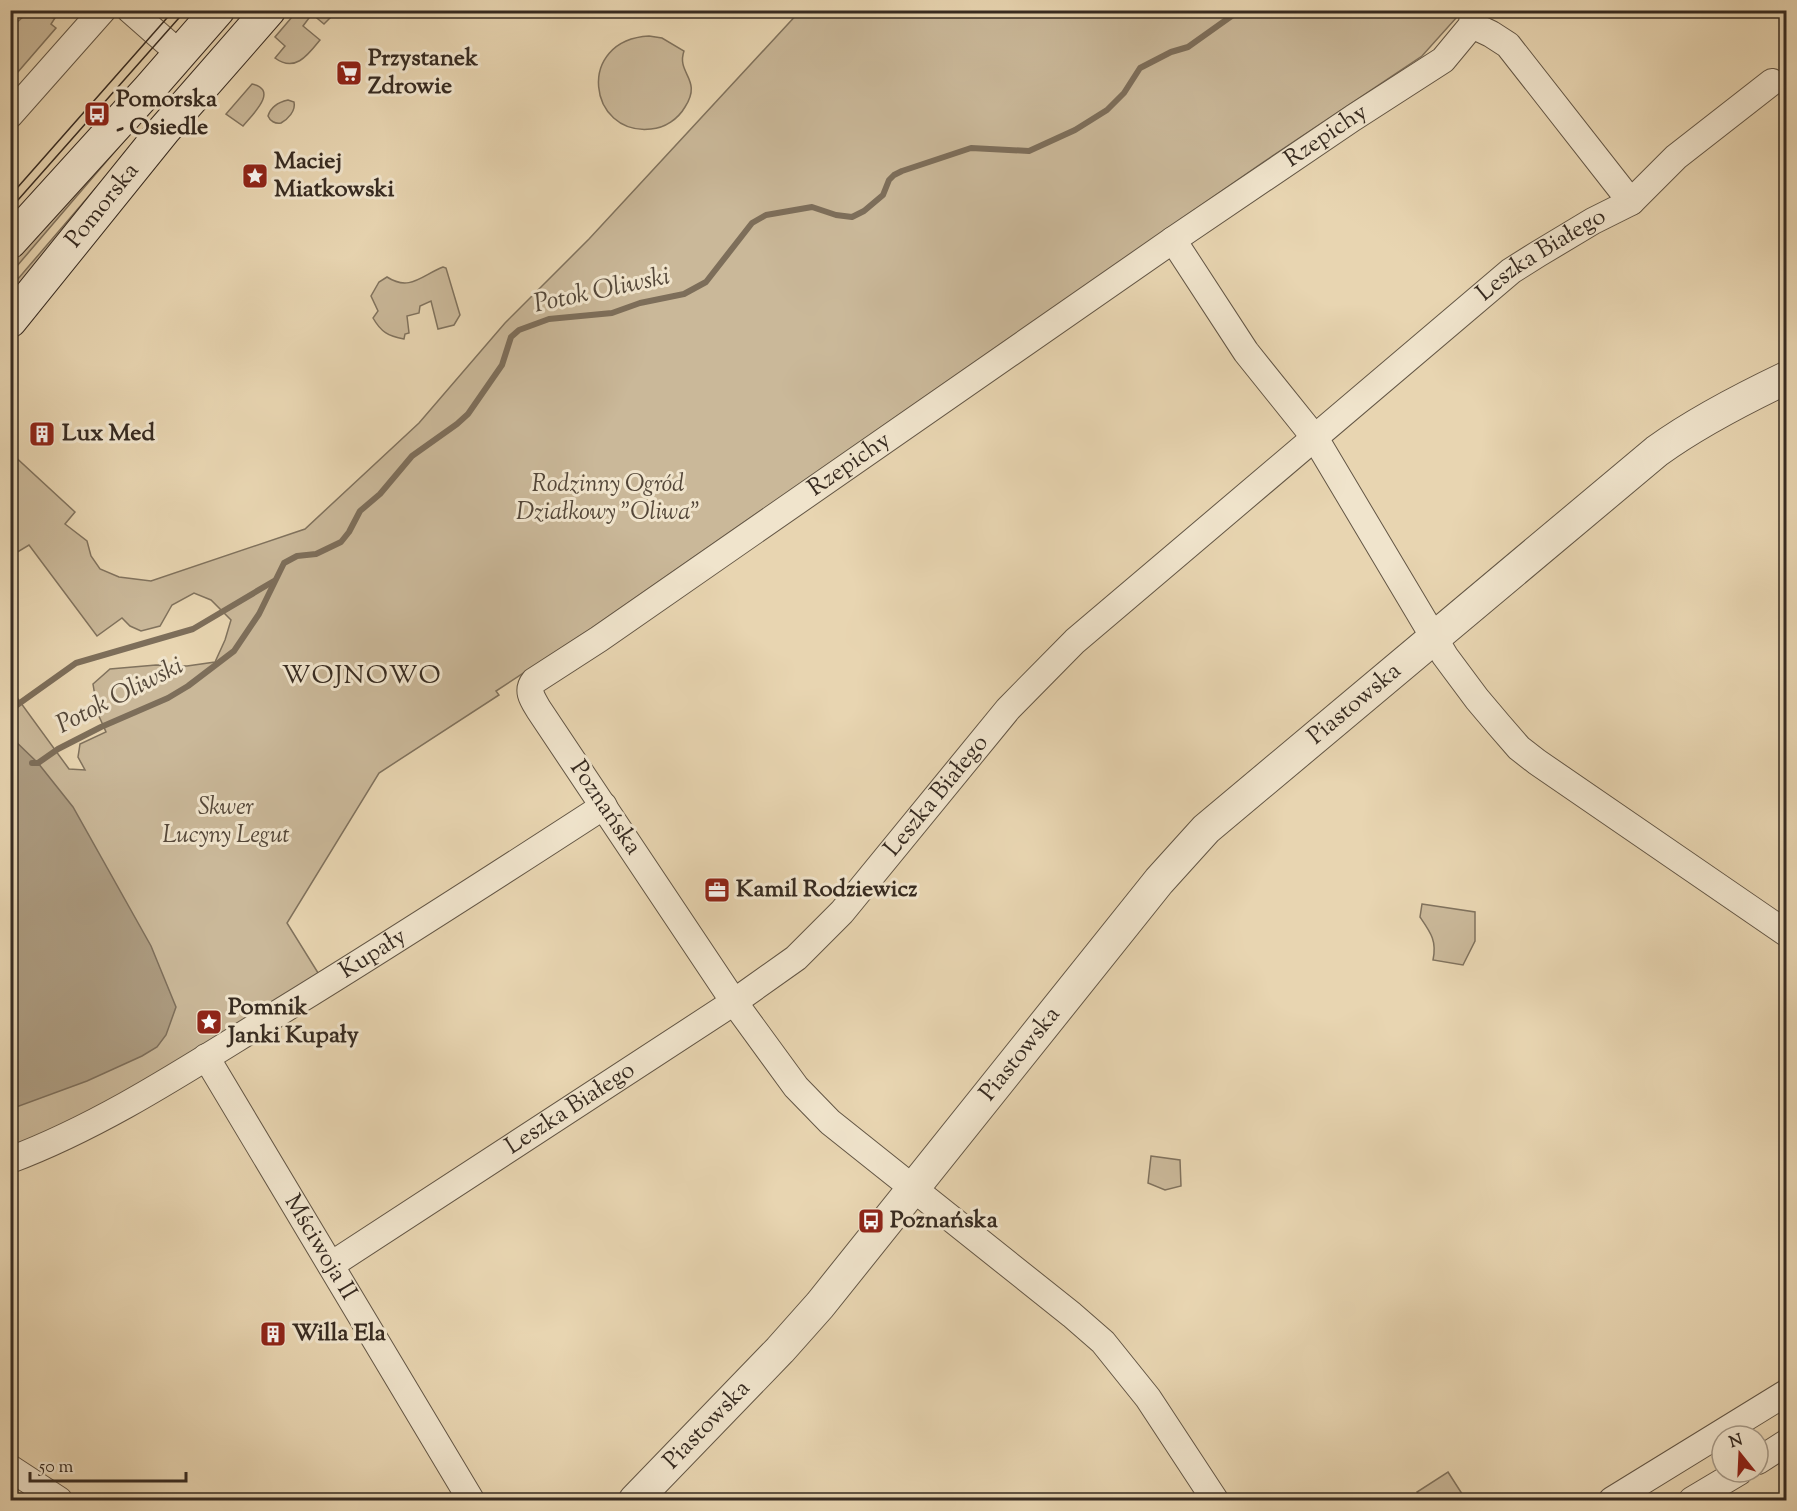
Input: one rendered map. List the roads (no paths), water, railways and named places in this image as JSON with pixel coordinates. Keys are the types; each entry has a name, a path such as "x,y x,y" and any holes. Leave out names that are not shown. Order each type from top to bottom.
{"main road":[{"name":"Pomorska","path":"10,242 218,10"},
{"name":"Pomorska","path":"10,321 164,130 269,10"}],"street":[{"path":"10,115 103,10"},
{"path":"130,10 180,54"},
{"name":"Rzepichy","path":"529,691 534,681 1173,240 1443,60 1473,18 1508,45 1631,202"},
{"name":"Leszka Białego","path":"331,1265 734,1002 796,958 842,912 1008,709 1074,641 1517,267 1593,221 1631,202 1676,158 1772,82"},
{"path":"1173,240 1246,352 1315,438 1434,638 1477,699 1519,748 1786,933"},
{"name":"Piastowska","path":"635,1500 780,1350 915,1188 1152,890 1206,830 1670,442 1786,378"},
{"name":"Poznańska","path":"529,691 539,710 734,1002 809,1102 830,1122 915,1188 1103,1342 1148,1398 1215,1500"},
{"name":"Kupały","path":"10,1160 91,1125 206,1057 392,944 604,806"},
{"name":"Mściwoja II","path":"206,1057 471,1500"},
{"path":"1612,1500 1786,1394"},
{"path":"1770,1453 1786,1443"},
{"path":"10,1468 59,1500"},
{"path":"1692,1500 1719,1484"}],"waterway":[{"name":"Potok Oliwski","path":"32,763 38,763 58,749 101,727 168,698 188,686 234,651 259,614 284,563 297,556 316,554 341,542 360,511 380,494 412,456 468,414 502,365 511,337 519,330 549,319 612,313 640,303 684,294 706,282 752,223 766,215 812,207 836,215 852,217 864,211 883,195 889,180 902,171 971,148 1029,151 1075,130 1107,110 1124,93 1140,68 1171,52 1188,47 1240,10"},
{"name":"Potok Oliwski","path":"10,710 76,663 193,629 274,581"}],"tram line":[{"path":"10,196 174,10"},
{"path":"10,209 186,10"}],"place":[{"name":"Przystanek Zdrowie","path":"349,73"},
{"name":"Pomorska - Osiedle","path":"97,114"},
{"name":"Maciej Miatkowski","path":"255,176"},
{"name":"Lux Med","path":"42,434"},
{"name":"Kamil Rodziewicz","path":"717,890"},
{"name":"Pomnik Janki Kupały","path":"209,1022"},
{"name":"Poznańska","path":"871,1221"},
{"name":"Willa Ela","path":"273,1334"}],"district":[{"name":"WOJNOWO","path":"362,676"}],"park label":[{"name":"Rodzinny Ogród Działkowy \"Oliwa\"","path":"608,499"},
{"name":"Skwer Lucyny Legut","path":"226,822"}]}
